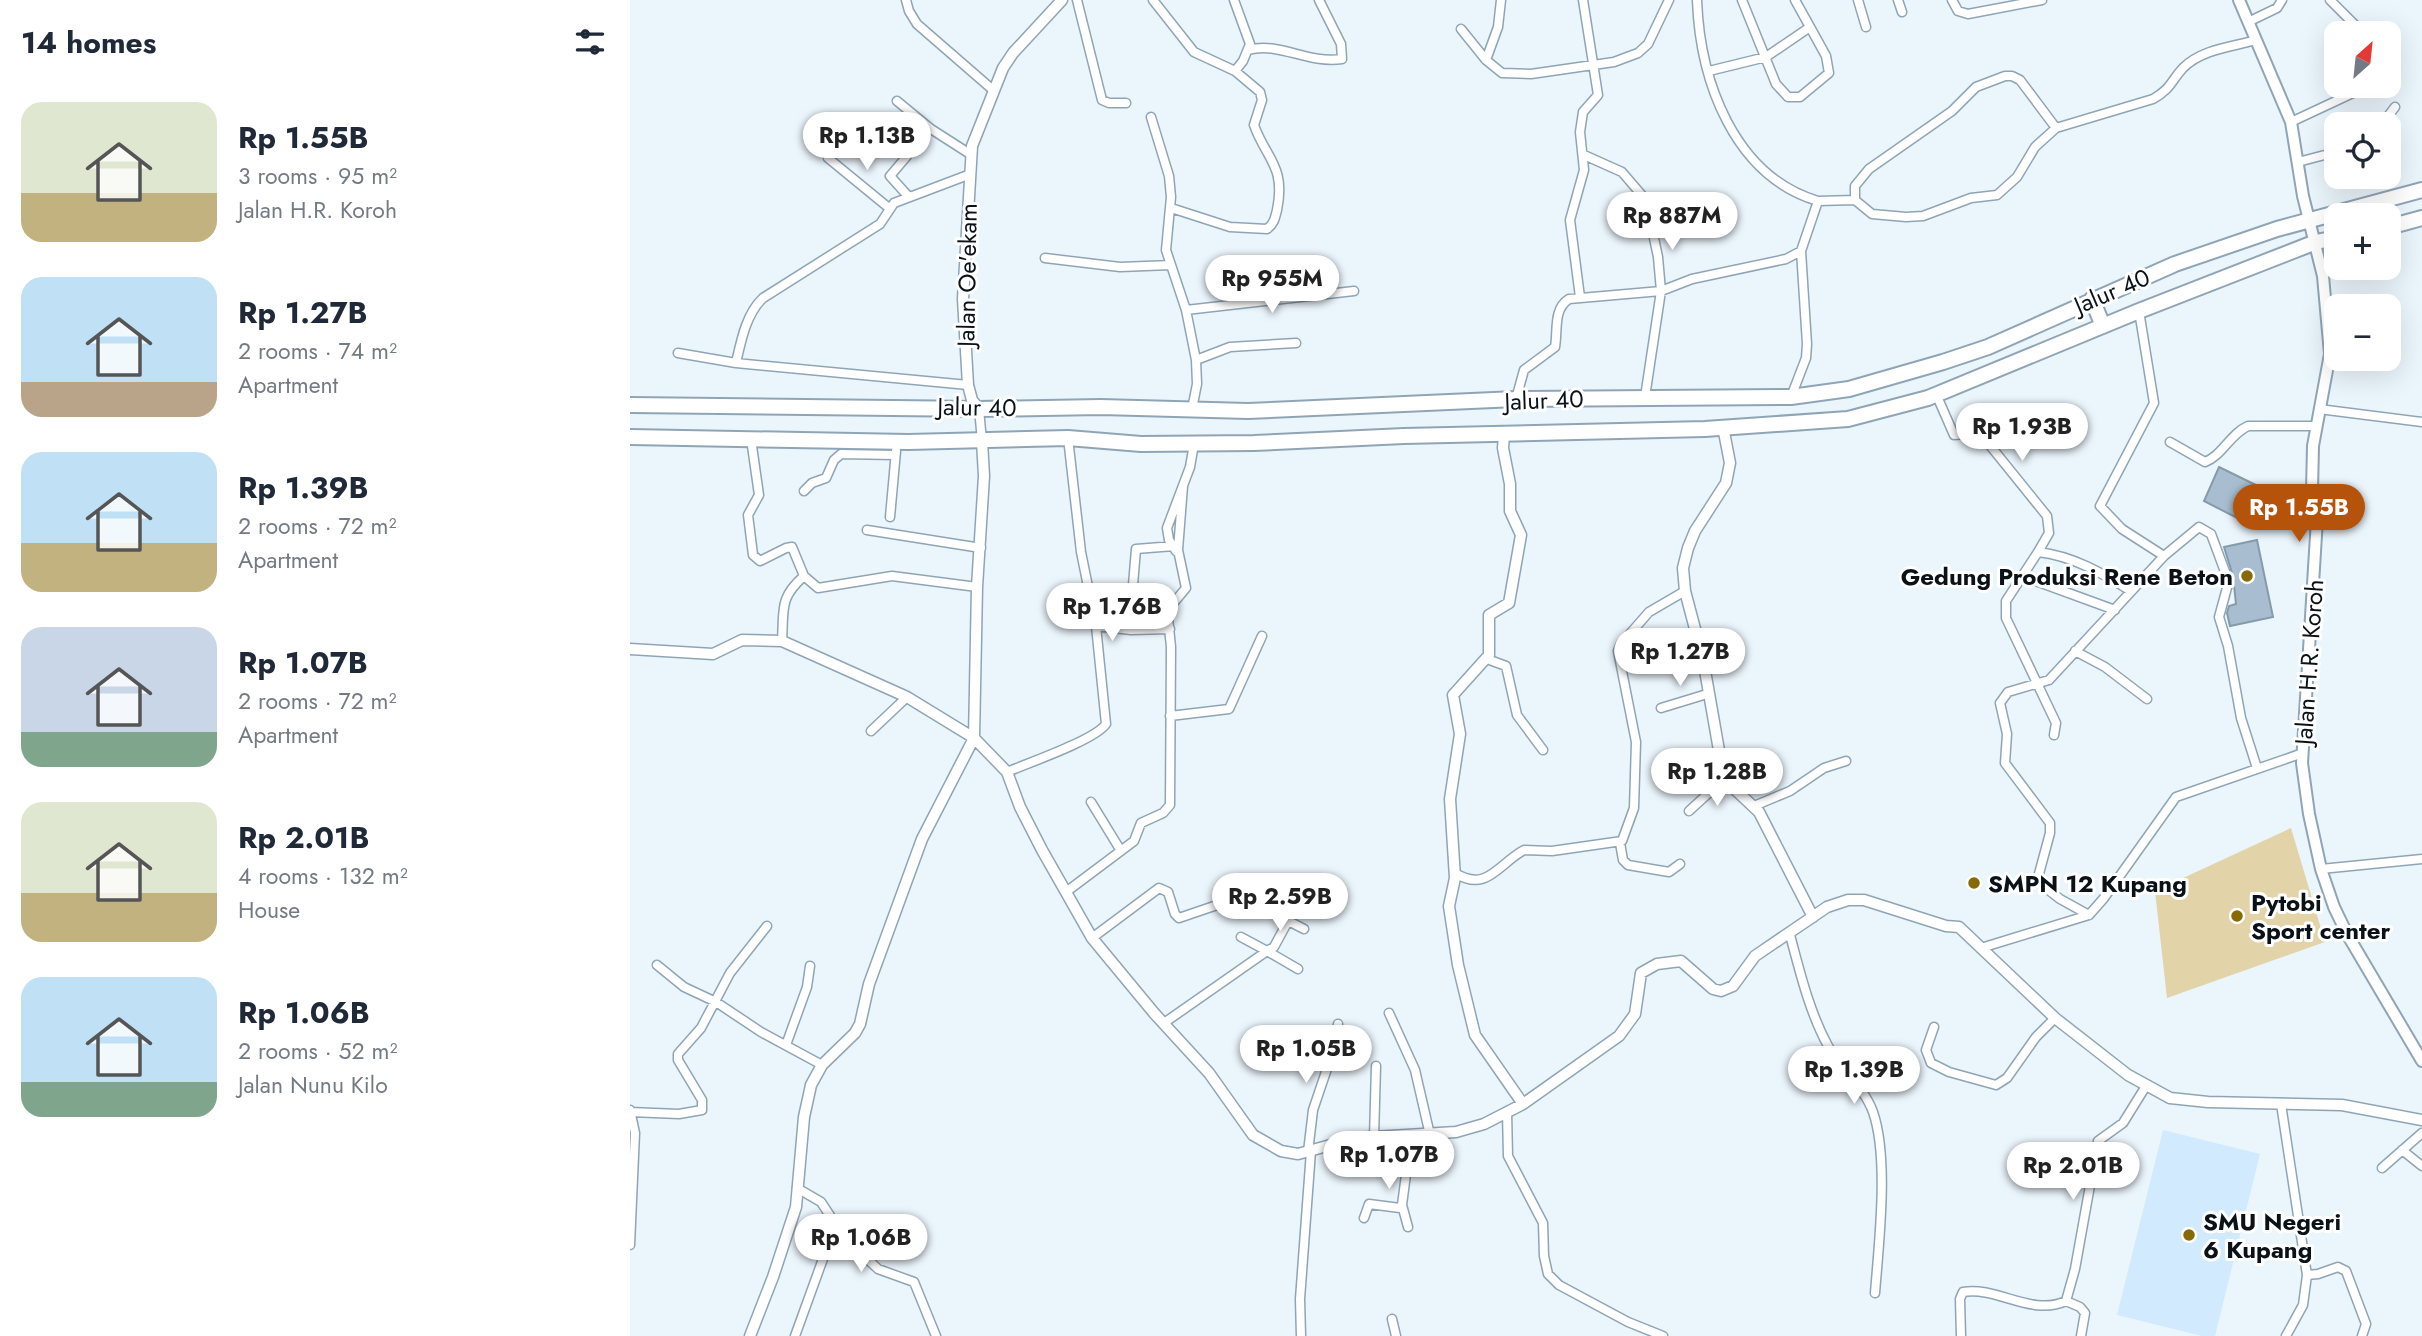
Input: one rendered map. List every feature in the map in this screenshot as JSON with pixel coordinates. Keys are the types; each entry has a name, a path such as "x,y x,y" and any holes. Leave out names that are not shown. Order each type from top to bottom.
{"highway":[{"name":"Jalur 40","path":"630,405 1321,410 1516,400 1791,397 1849,389 1906,374 1988,346 2175,264 2310,221 2422,190"},
{"path":"2401,224 2422,218"},
{"name":"Jalur 40","path":"630,438 751,439 897,448 1068,438 1141,444 1194,444 1723,427 1848,419 1936,394 2139,311 2324,240"},
{"path":"2092,299 2103,326"}],"main road":[{"name":"Jalan H.R. Koroh","path":"2239,0 2291,122 2323,276 2330,354 2316,426 2312,466 2317,519 2303,753 2305,789 2321,869 2347,934 2422,1062"}],"street":[{"path":"906,0 917,24 993,90"},
{"name":"Jalan Oe'ekam","path":"979,409 972,400 968,385 963,299 970,154 978,125 1013,53 1062,0"},
{"path":"1077,0 1102,100 1109,103 1126,103"},
{"path":"1153,0 1194,52 1236,71 1263,96 1254,125 1279,174 1278,206 1273,224 1267,229 1230,227 1171,208"},
{"path":"1234,0 1250,40 1248,50 1236,71"},
{"path":"1248,50 1271,47 1311,58 1342,59 1341,44 1319,0"},
{"path":"1486,60 1498,27 1501,0"},
{"path":"1580,297 1580,280 1569,229 1584,170 1580,132 1583,112 1598,95 1583,0"},
{"path":"1461,29 1486,60 1502,73 1512,75 1614,62 1648,44 1669,0"},
{"path":"1742,0 1776,84 1783,93 1793,98 1800,97 1829,73 1826,56 1795,0"},
{"path":"1858,0 1866,27"},
{"path":"1898,0 1902,12"},
{"path":"1952,0 1958,11 1968,14 2042,0"},
{"path":"2248,22 2277,8 2282,0"},
{"path":"2330,0 2351,21"},
{"path":"1699,1 1700,34 1717,97 1738,142 1754,162 1790,190 1818,201 1855,200 1865,209 1880,216 1923,216 1970,198 1997,195 2017,177 2035,147 2056,128 2153,99 2167,91 2182,69 2194,59 2206,53 2256,40"},
{"path":"1709,71 1766,57 1810,27"},
{"path":"1855,200 1855,186 1869,169 1952,111 1976,87 2005,76 2020,80 2056,128"},
{"path":"2291,122 2342,98"},
{"path":"897,101 931,129 970,154"},
{"path":"2391,112 2395,107"},
{"path":"1151,117 1169,176 1171,208 1165,242 1186,310 1196,360 1197,384 1192,409"},
{"path":"879,125 906,150 907,156 890,176 908,196"},
{"path":"1584,155 1622,172 1646,200 1658,257 1661,291 1645,397"},
{"path":"2298,162 2324,155"},
{"path":"828,159 889,208"},
{"path":"736,363 744,332 760,301 880,224 889,208 908,196 968,175"},
{"path":"1791,397 1805,358 1807,344 1801,251 1818,201"},
{"path":"1516,400 1524,370 1556,345 1560,307 1569,299 1661,291 1692,279 1786,258 1801,251"},
{"path":"1045,258 1120,267 1171,265"},
{"path":"1186,310 1354,291"},
{"path":"2139,311 2154,403 2100,506 2122,529 2164,556"},
{"path":"1196,360 1230,347 1296,343"},
{"path":"678,352 736,363 968,385"},
{"path":"1936,394 1954,435 1975,432 1982,435 2048,516 2049,533 2004,609 2011,631 2056,723 2054,735"},
{"path":"2319,408 2422,422"},
{"path":"750,1336 794,1216 807,1095 822,1065 858,1029 869,984 922,839 974,738 977,587 984,476 979,409"},
{"path":"2170,442 2205,462 2218,454 2239,430 2248,426 2316,426"},
{"path":"1723,427 1730,463 1726,483 1695,531 1688,548 1683,568 1685,591 1703,659 1724,779 1754,806 1813,918"},
{"path":"1504,435 1503,448 1510,484 1510,511 1521,535 1520,549 1515,561 1508,603 1489,615 1490,647 1487,659 1455,691 1453,697 1460,725 1456,771 1450,799 1455,873 1449,906 1458,965 1473,1028 1479,1043 1523,1104"},
{"path":"1007,772 1074,744 1105,726 1096,626 1081,552 1068,438"},
{"path":"751,439 759,495 748,515 753,555 758,561 792,547 804,576 818,588 892,576 977,587"},
{"path":"1182,567 1169,540 1167,528 1183,486 1194,444"},
{"path":"804,491 812,483 825,478 834,460 841,454 897,448 890,517"},
{"path":"1066,892 1135,839 1141,823 1163,813 1170,805 1170,609 1186,588 1178,550 1183,486"},
{"path":"2089,915 2039,885 2039,868 2050,833 2050,822 2005,763 2007,734 2001,698 2015,689 2039,685 2064,666 2164,556 2199,527 2211,534 2219,551 2228,584 2219,617 2228,646 2241,718 2257,768"},
{"path":"867,530 981,548"},
{"path":"1133,584 1136,549 1174,546"},
{"path":"2038,552 2076,562 2100,572 2132,591"},
{"path":"782,641 786,596 791,587 804,576"},
{"path":"2022,576 2115,610"},
{"path":"1680,864 1669,872 1628,865 1623,860 1620,843 1628,829 1634,808 1636,742 1618,651 1648,612 1685,591"},
{"path":"1096,626 1131,630 1170,629"},
{"path":"1170,716 1229,709 1262,636"},
{"path":"630,649 713,654 742,640 782,641 907,696 974,738 1007,772 1020,807 1092,938 1209,1073 1260,1141 1281,1151 1298,1154 1356,1138 1430,1135 1470,1129 1523,1104 1623,1032 1635,1014 1639,976 1648,967 1681,961 1713,989 1721,991 1733,986 1755,956 1827,908 1858,899 1946,926 1959,927 2055,1018 2147,1086 2181,1101 2342,1105 2422,1120"},
{"path":"2076,651 2105,667 2147,699"},
{"path":"1487,659 1506,666 1517,715 1543,750"},
{"path":"1661,708 1707,694"},
{"path":"871,732 907,696"},
{"path":"1981,948 2089,915 2176,797 2303,753"},
{"path":"1754,806 1790,790 1824,768 1846,761"},
{"path":"1689,811 1724,779"},
{"path":"1091,802 1121,851"},
{"path":"1455,873 1476,881 1505,866 1524,850 1552,851 1600,842 1620,843"},
{"path":"2321,869 2422,859"},
{"path":"1092,938 1159,888 1168,892 1175,915 1179,918 1223,903"},
{"path":"1269,911 1304,929"},
{"path":"1164,1023 1274,947 1288,921"},
{"path":"630,1245 631,1172 635,1133 630,1111 679,1114 702,1110 702,1100 677,1056 701,1028 730,973 767,926"},
{"path":"1790,934 1818,1024 1833,1054 1864,1095 1876,1122 1881,1172 1875,1293"},
{"path":"1241,937 1298,969"},
{"path":"657,965 684,987 716,1002 761,1032 822,1065"},
{"path":"786,1045 805,995 810,966"},
{"path":"1389,1013 1415,1070 1430,1135"},
{"path":"1934,1027 1926,1050 1931,1063 1949,1072 1996,1085 2007,1078 2036,1037 2055,1018"},
{"path":"1301,1336 1300,1299 1313,1110 1334,1051 1338,1024"},
{"path":"1374,1138 1376,1066"},
{"path":"2066,1301 2075,1269 2098,1141 2123,1123 2147,1086"},
{"path":"2281,1104 2307,1275 2303,1305 2286,1336"},
{"path":"1507,1112 1508,1156 1543,1223 1544,1256 1548,1274 1559,1285 1628,1322 1663,1336"},
{"path":"2382,1168 2422,1133"},
{"path":"1408,1227 1402,1205 1411,1136"},
{"path":"2402,1150 2422,1166"},
{"path":"797,1188 821,1202 844,1237 878,1269 914,1282 936,1336"},
{"path":"1364,1218 1369,1204 1400,1208 1402,1205"},
{"path":"795,1336 836,1223"},
{"path":"2307,1275 2337,1267 2346,1271 2370,1336"},
{"path":"1961,1336 1960,1299 1963,1292 1986,1292 2022,1304 2053,1305 2066,1301 2080,1307 2085,1313 2081,1336"},
{"path":"1392,1319 1395,1336"},
{"path":"2362,1336 2366,1324"}],"shaded area":[{"name":"Pytobi Sport center","path":"2291,828 2325,942 2167,998 2155,891"},
{"name":"SMU Negeri 6 Kupang","path":"2163,1130 2260,1154 2215,1336 2202,1336 2117,1315"}],"building":[{"path":"2219,467 2260,487 2243,521 2204,501"},
{"name":"Gedung Produksi Rene Beton","path":"2257,540 2273,617 2230,626 2227,613 2229,606 2236,604 2233,576 2224,547"}],"place":[{"name":"Gedung Produksi Rene Beton","path":"2247,576"},
{"name":"SMPN 12 Kupang","path":"1974,883"},
{"name":"Pytobi Sport center","path":"2237,916"},
{"name":"SMU Negeri 6 Kupang","path":"2189,1235"}]}
